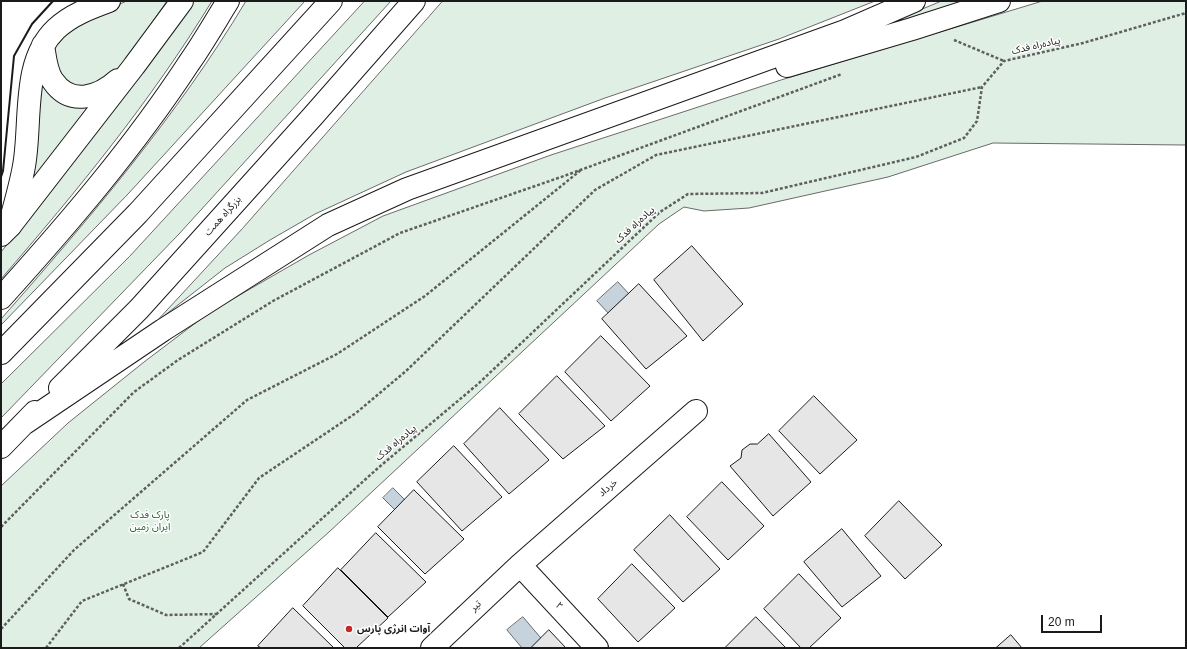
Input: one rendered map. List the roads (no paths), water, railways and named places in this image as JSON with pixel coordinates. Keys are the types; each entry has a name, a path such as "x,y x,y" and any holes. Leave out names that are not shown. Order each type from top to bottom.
{"main road":[{"path":"5,230 24,165 33,77 35,65 43,45 56,29 79,13 109,1"},
{"path":"5,230 134,66 182,1"},
{"path":"1,298 62,230 126,150 189,63 228,1"},
{"path":"1,353 143,208 331,1"},
{"name":"بزرگراه همت","path":"25,423 139,309 313,116 414,1"},
{"path":"1,447 25,423 163,330 328,224 408,189 846,30 914,1"},
{"path":"590,124 912,30 1000,1"},
{"path":"43,45 47,68 52,81 65,93 80,98 103,90 115,83 134,66"},
{"name":"خرداد","path":"520,565 696,411"},
{"name":"تیر","path":"432,648 520,565"},
{"name":"۲","path":"520,565 597,648"}],"place":[{"name":"آوات انرژی پارس","path":"349,629"}],"park label":[{"name":"پارک فدک ایران زمین","path":"150,520"}]}
